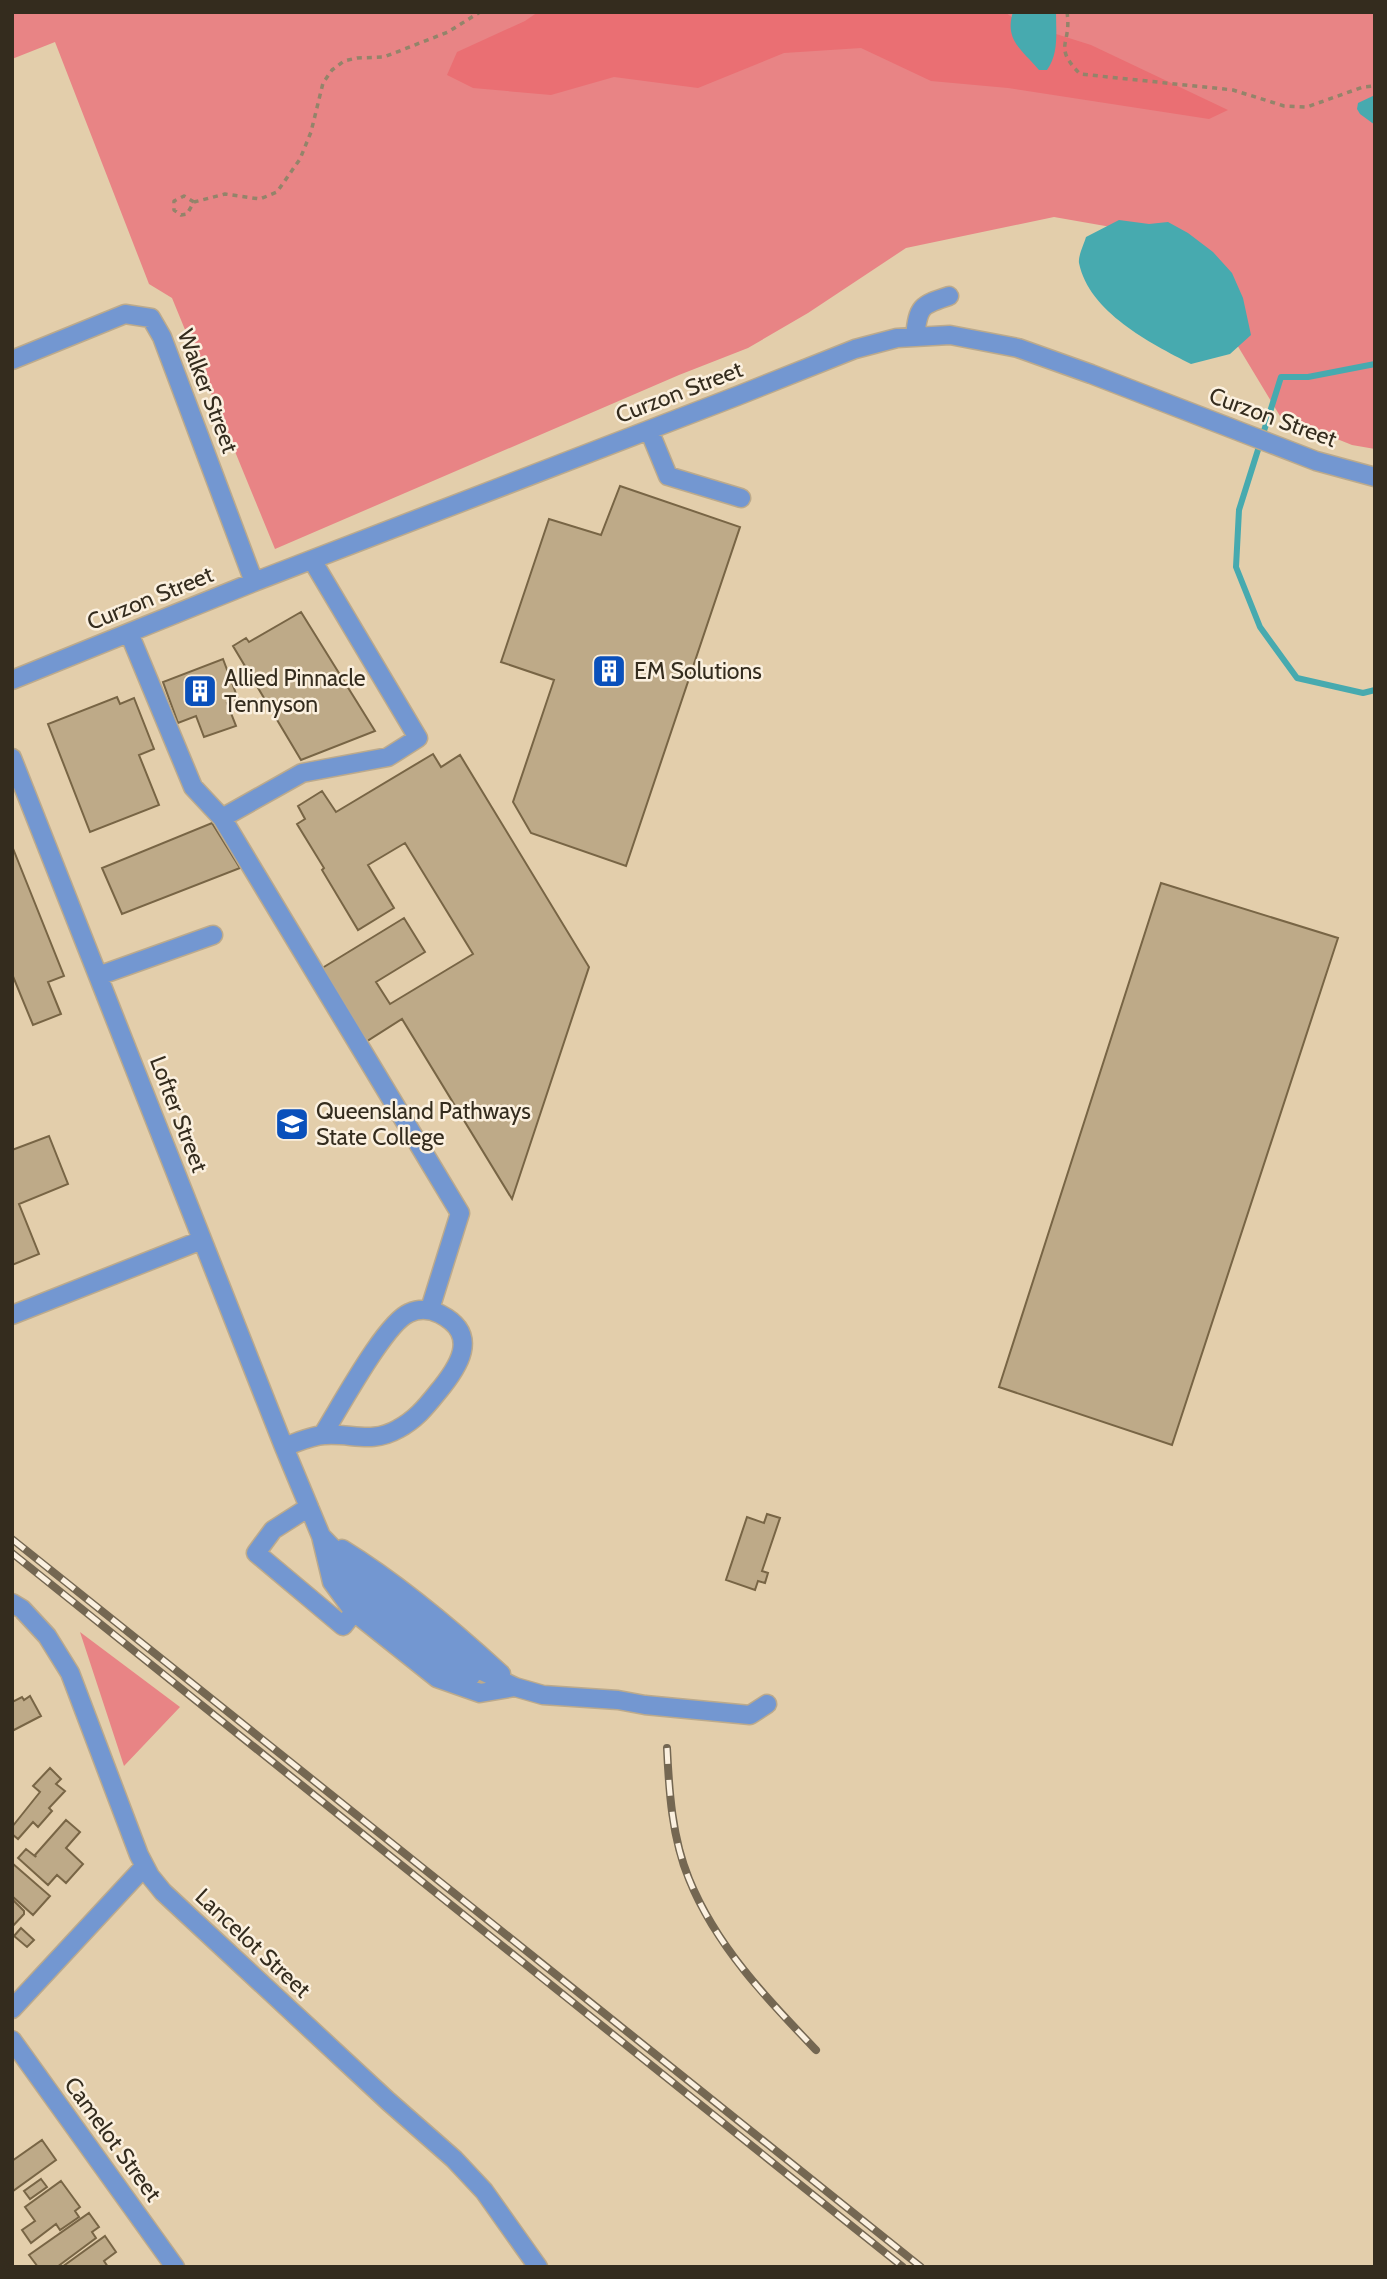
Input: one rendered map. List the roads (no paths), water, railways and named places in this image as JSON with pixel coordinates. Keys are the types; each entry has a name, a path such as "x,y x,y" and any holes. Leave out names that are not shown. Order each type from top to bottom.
{"street":[{"path":"915,337 917,314 925,304 949,296"},
{"name":"Walker Street","path":"12,360 125,314 150,318 162,338 254,582"},
{"name":"Curzon Street","path":"12,680 254,582 855,349 897,338 950,335 1018,348 1316,461 1375,477"},
{"path":"649,430 668,476 741,498"},
{"path":"222,818 302,773 387,757 418,738 312,560"},
{"path":"129,633 193,787 222,818 460,1213 430,1309"},
{"name":"Lofter Street","path":"12,758 321,1536"},
{"path":"98,976 213,935"},
{"path":"12,1315 202,1240"},
{"path":"284,1447 323,1434 373,1438 395,1431 415,1420 452,1375 460,1360 463,1347 460,1333 446,1318 430,1309 409,1313 387,1332 323,1434"},
{"path":"309,1507 273,1530 256,1553 343,1626 354,1612"},
{"path":"321,1536 332,1582 354,1612 437,1678 480,1693 515,1686"},
{"path":"321,1536 355,1571 459,1660 515,1686 543,1695 618,1700 750,1715 767,1704"},
{"name":"Lancelot Street","path":"12,1603 22,1609 47,1636 70,1673 144,1867 163,1892 462,2167 500,2212 538,2267"},
{"path":"12,2009 144,1867"},
{"name":"Camelot Street","path":"12,2040 175,2267"}],"water":[{"path":"1013,12 1056,12 1055,49 1047,70 1039,70 1016,44 1011,30"},
{"path":"1375,95 1375,125 1357,109 1358,103"},
{"path":"1119,220 1149,224 1168,222 1213,252 1232,273 1243,298 1251,335 1230,354 1191,364 1140,336 1108,311 1085,281 1079,260 1086,237"}],"waterway":[{"path":"1375,364 1308,377 1281,377 1239,510 1236,567 1260,627 1297,678 1363,693 1375,690"}],"railway":[{"path":"12,1539 921,2267"},
{"path":"12,1553 903,2267"},
{"path":"667,1748 675,1831 683,1863 700,1903 713,1927 744,1970 816,2050"}],"place":[{"name":"EM Solutions","path":"609,671"},
{"name":"Allied Pinnacle Tennyson","path":"200,691"},
{"name":"Queensland Pathways State College","path":"292,1124"}]}
